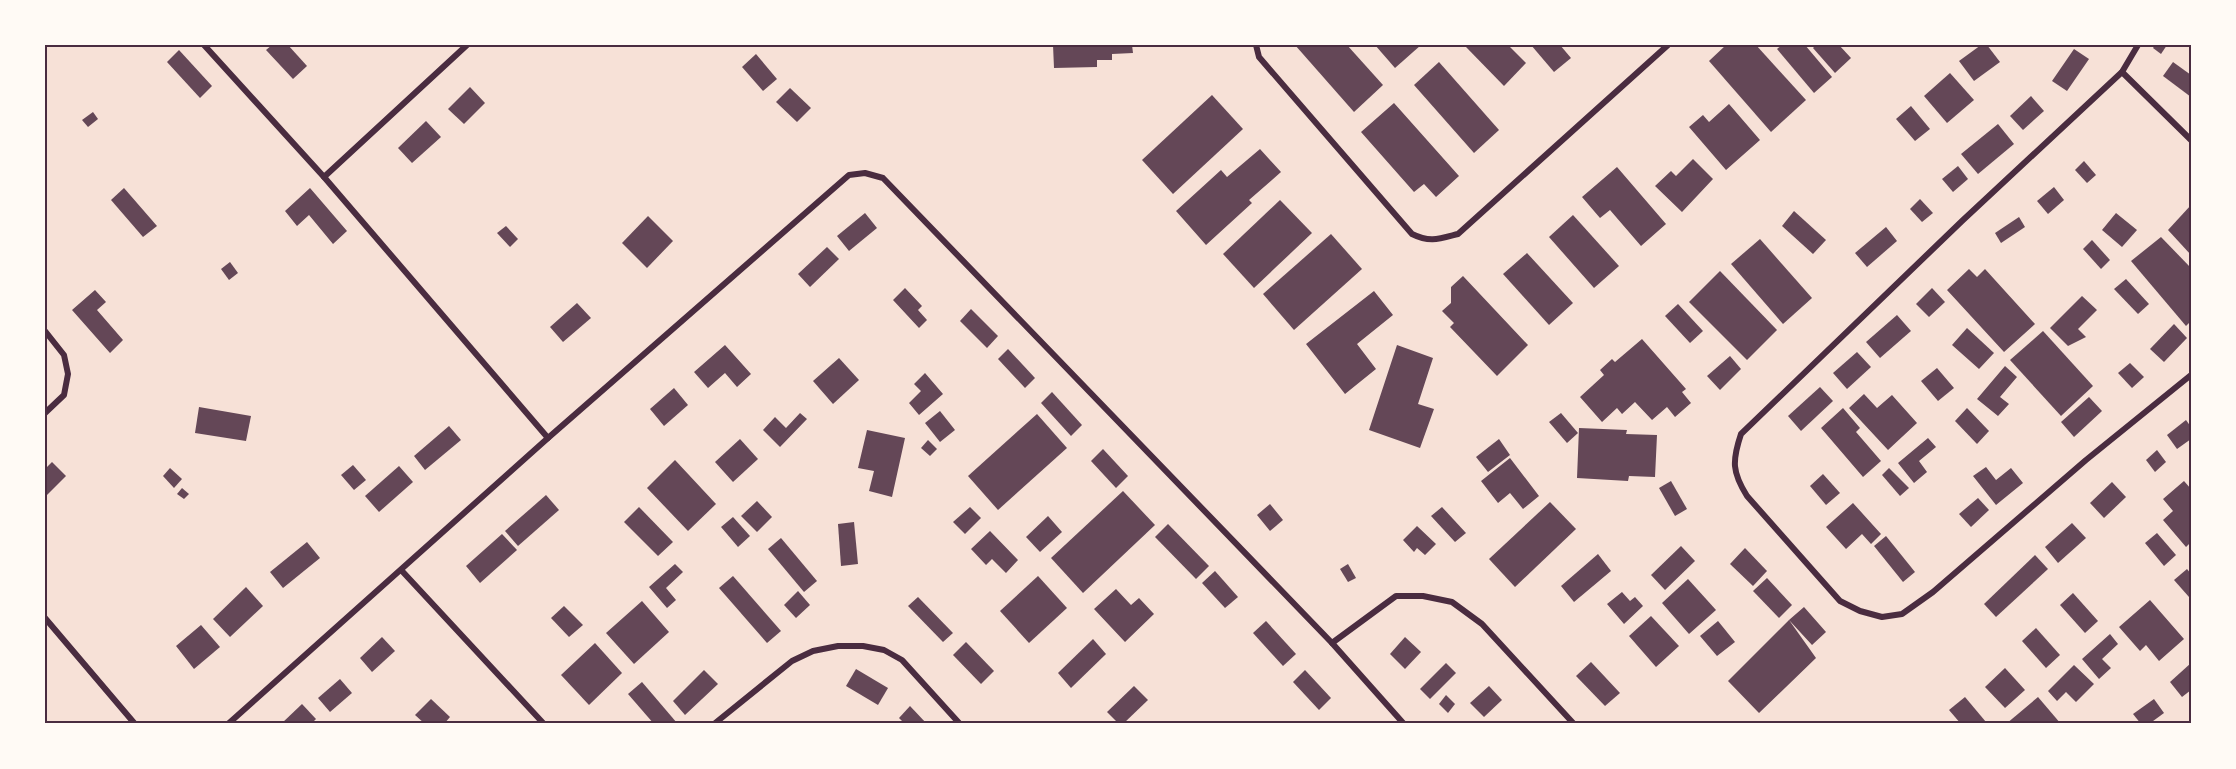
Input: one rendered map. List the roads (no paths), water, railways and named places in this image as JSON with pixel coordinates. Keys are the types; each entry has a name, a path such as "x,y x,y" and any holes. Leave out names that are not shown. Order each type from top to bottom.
{"street":[{"path":"204,45 324,177 548,438"},
{"path":"324,177 467,45"},
{"path":"1256,45 1258,57 1412,234 1424,240 1458,234 1668,45"},
{"path":"2138,45 2122,72 1962,221 1741,434 1734,455 1737,480 1747,496 1840,601 1860,611 1882,617 1902,614 1933,592 2086,460 2191,375"},
{"path":"2122,72 2191,140"},
{"path":"228,724 402,571 548,438 849,175 865,173 883,178 1332,643 1404,724"},
{"path":"45,331 64,355 68,374 64,395 45,413"},
{"path":"402,571 544,724"},
{"path":"1332,643 1396,596 1423,596 1452,602 1482,624 1574,724"},
{"path":"45,618 135,724"},
{"path":"714,724 792,660 838,646 863,646 884,650 902,660 960,724"}]}
